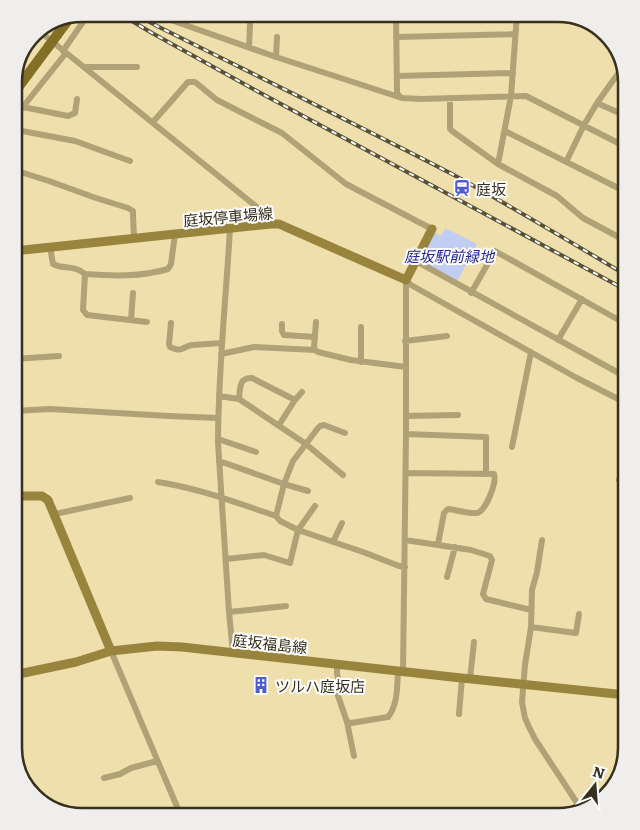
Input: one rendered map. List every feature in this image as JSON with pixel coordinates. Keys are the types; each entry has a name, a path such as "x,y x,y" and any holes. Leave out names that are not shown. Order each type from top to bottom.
{"main road":[{"path":"23,82 64,26"},
{"name":"庭坂停車場線","path":"23,250 279,224 406,280"},
{"path":"406,280 432,229"},
{"path":"22,498 42,496 48,500 111,651"},
{"name":"庭坂福島線","path":"22,673 76,662 111,651 157,646 233,652 401,672 618,694"}],"street":[{"path":"77,99 74,113 68,116 23,107 65,52 84,22"},
{"path":"178,22 402,98 526,96 618,143"},
{"path":"396,23 397,92 402,98"},
{"path":"498,164 511,96 516,23"},
{"path":"249,47 250,25"},
{"path":"396,37 515,34"},
{"path":"45,36 268,216 271,224"},
{"path":"276,57 277,37"},
{"path":"84,67 137,67"},
{"path":"397,76 512,73"},
{"path":"566,162 584,125 617,75"},
{"path":"153,122 188,82 195,82 217,100 282,133 346,184 432,229"},
{"path":"450,98 450,129 452,131 498,164 557,196 584,218 618,237"},
{"path":"597,103 618,112"},
{"path":"23,130 75,142 130,161"},
{"path":"505,131 618,188"},
{"path":"23,173 128,208 133,211 134,215 134,238"},
{"path":"230,228 221,354 218,439 233,652"},
{"path":"50,247 55,266 70,267 85,274 125,276 168,269 171,264 175,234"},
{"path":"471,293 495,251 618,319"},
{"path":"416,261 618,373"},
{"path":"85,274 84,312 88,315 147,322"},
{"path":"347,722 388,717 393,708 401,672 405,567 406,280"},
{"path":"406,280 411,285 618,399"},
{"path":"130,320 132,293"},
{"path":"558,340 582,299"},
{"path":"171,322 170,348 176,350 192,345 222,343"},
{"path":"315,350 316,322"},
{"path":"282,324 284,335 315,337"},
{"path":"361,327 361,362"},
{"path":"405,340 447,336"},
{"path":"221,354 254,347 315,350 338,358 406,367"},
{"path":"512,447 531,352"},
{"path":"23,358 59,356"},
{"path":"239,399 241,385 245,379 252,378 295,400"},
{"path":"279,425 302,392"},
{"path":"219,396 239,399 306,444 343,475"},
{"path":"23,411 50,409 218,418"},
{"path":"406,416 458,414"},
{"path":"276,516 284,484 293,461 320,426 345,432"},
{"path":"406,434 486,437 486,474"},
{"path":"218,439 256,452"},
{"path":"219,462 308,491"},
{"path":"406,473 494,474 492,492 481,511 475,513 446,510 438,544"},
{"path":"158,482 178,485 222,497 276,516 280,521 298,530 405,567"},
{"path":"55,514 130,498"},
{"path":"226,559 264,555 290,563 298,530 315,506"},
{"path":"333,542 342,523"},
{"path":"405,540 471,550 490,556 492,560 483,594 486,599 531,610"},
{"path":"542,540 532,590 531,627 527,648 522,706 529,727 578,804"},
{"path":"447,577 455,547"},
{"path":"229,612 286,606"},
{"path":"531,627 576,633 579,614"},
{"path":"458,714 474,642"},
{"path":"111,651 177,808"},
{"path":"337,664 339,685 336,687 347,722 354,756"},
{"path":"104,778 157,761"}],"green space":[{"name":"庭坂駅前緑地","path":"445,228 477,244 457,282 418,260 433,231 441,236"}],"railway":[{"path":"134,22 255,90 618,286"},
{"path":"150,22 452,174 618,270"}],"place":[{"name":"庭坂","path":"462,188"},
{"name":"ツルハ庭坂店","path":"261,685"}]}
